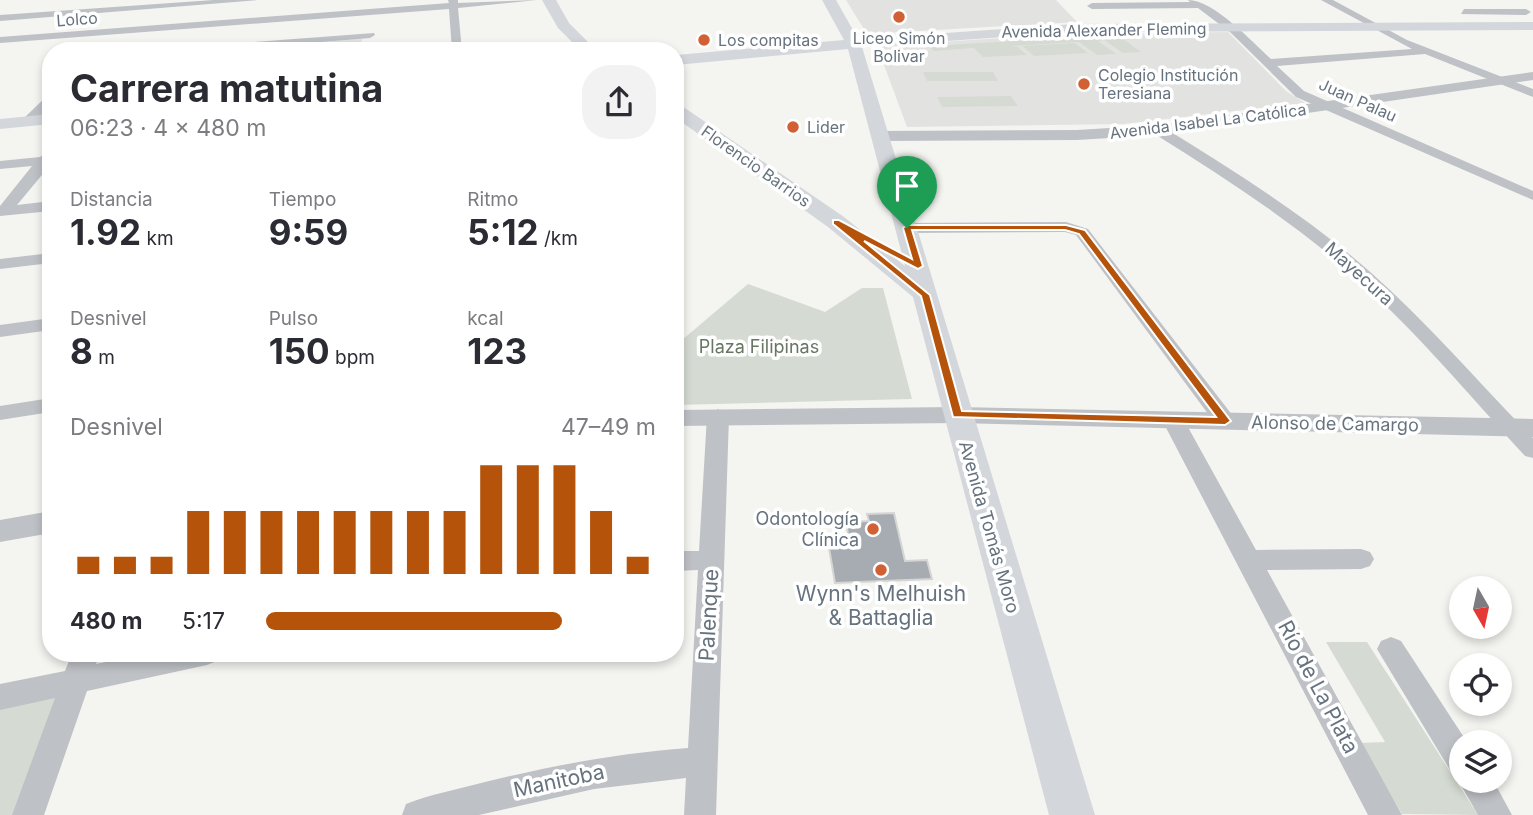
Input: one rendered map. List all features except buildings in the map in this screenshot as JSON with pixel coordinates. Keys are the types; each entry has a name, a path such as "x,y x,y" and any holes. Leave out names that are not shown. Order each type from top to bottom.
{"main road":[{"path":"549,0 563,25 581,42"},
{"name":"Avenida Tomás Moro","path":"830,0 854,44 1072,815"},
{"name":"Avenida Alexander Fleming","path":"684,59 1065,29 1533,26"},
{"name":"Florencio Barrios","path":"684,116 836,222 926,295"},
{"path":"0,124 42,120"},
{"name":"Florencio Barrios","path":"836,222 918,266"}],"street":[{"path":"48,15 64,0"},
{"path":"102,41 139,0"},
{"path":"0,18 253,0"},
{"path":"369,42 376,0"},
{"name":"Lolco","path":"0,40 374,12 454,3 532,0"},
{"path":"1326,0 1423,51 1533,93"},
{"path":"1498,0 1529,14"},
{"path":"454,3 456,42"},
{"path":"1089,3 1197,3"},
{"path":"1089,3 1102,16"},
{"name":"Juan Palau","path":"1197,3 1230,27 1293,88 1330,107 1533,196"},
{"path":"1464,12 1529,14"},
{"path":"280,42 370,34"},
{"path":"0,55 18,39"},
{"path":"1266,62 1423,51"},
{"name":"Avenida Isabel La Católica","path":"881,136 1077,135 1158,130 1533,76"},
{"path":"28,121 42,106"},
{"name":"Mayecura","path":"1158,130 1278,207 1335,250 1522,428 1533,451"},
{"path":"0,165 42,159"},
{"path":"2,211 42,165"},
{"path":"2,211 42,207"},
{"path":"907,228 1066,228 1082,232 1225,421"},
{"path":"0,264 42,259"},
{"path":"0,331 42,325"},
{"path":"0,413 42,406"},
{"name":"Alonso de Camargo","path":"684,418 957,415 1522,428"},
{"name":"Palenque","path":"700,815 718,416"},
{"name":"Río de La Plata","path":"1173,420 1386,815"},
{"path":"0,531 42,524"},
{"path":"1249,560 1360,559"},
{"path":"684,561 712,560"},
{"path":"1391,649 1449,741"},
{"path":"0,697 81,667 126,662"},
{"path":"29,815 81,667"},
{"name":"Manitoba","path":"418,815 560,779 656,764 702,762"},
{"path":"1482,793 1496,815"}],"shaded area":[{"path":"846,0 1056,0 1077,22 867,34"},
{"name":"Colegio Institución Teresiana","path":"1228,32 1286,91 1305,103 1123,124 907,127 877,46 1050,35"},
{"path":"362,39 362,42 323,42"}],"green space":[{"path":"1118,35 1141,52 1123,53 1104,40 1098,41 1116,54 1097,55 1079,42 1011,46 1018,47 1027,55 983,57 974,48 934,51 929,46"},
{"path":"1075,43 1088,53 1034,56 1022,46"},
{"path":"923,72 993,72 998,81 927,81"},
{"path":"1011,96 1018,106 942,107 937,97"},
{"name":"Plaza Filipinas","path":"748,284 825,312 862,288 883,288 912,399 684,405 684,338"},
{"path":"1326,642 1367,642 1449,770 1449,793 1464,793 1478,815 1402,814 1360,743 1385,742"},
{"path":"56,696 15,815 0,815 0,708"}],"place":[{"name":"Liceo Simón Bolivar","path":"899,17"},
{"name":"Los compitas","path":"704,40"},
{"name":"Colegio Institución Teresiana","path":"1084,84"},
{"name":"Lider","path":"793,127"},
{"name":"Odontología Clínica","path":"873,529"},
{"name":"Wynn's Melhuish & Battaglia","path":"881,570"}],"route":[{"path":"836,222 918,266 907,228 1066,228 1082,232 1225,421 957,415 926,295 863,247 836,222"}]}
